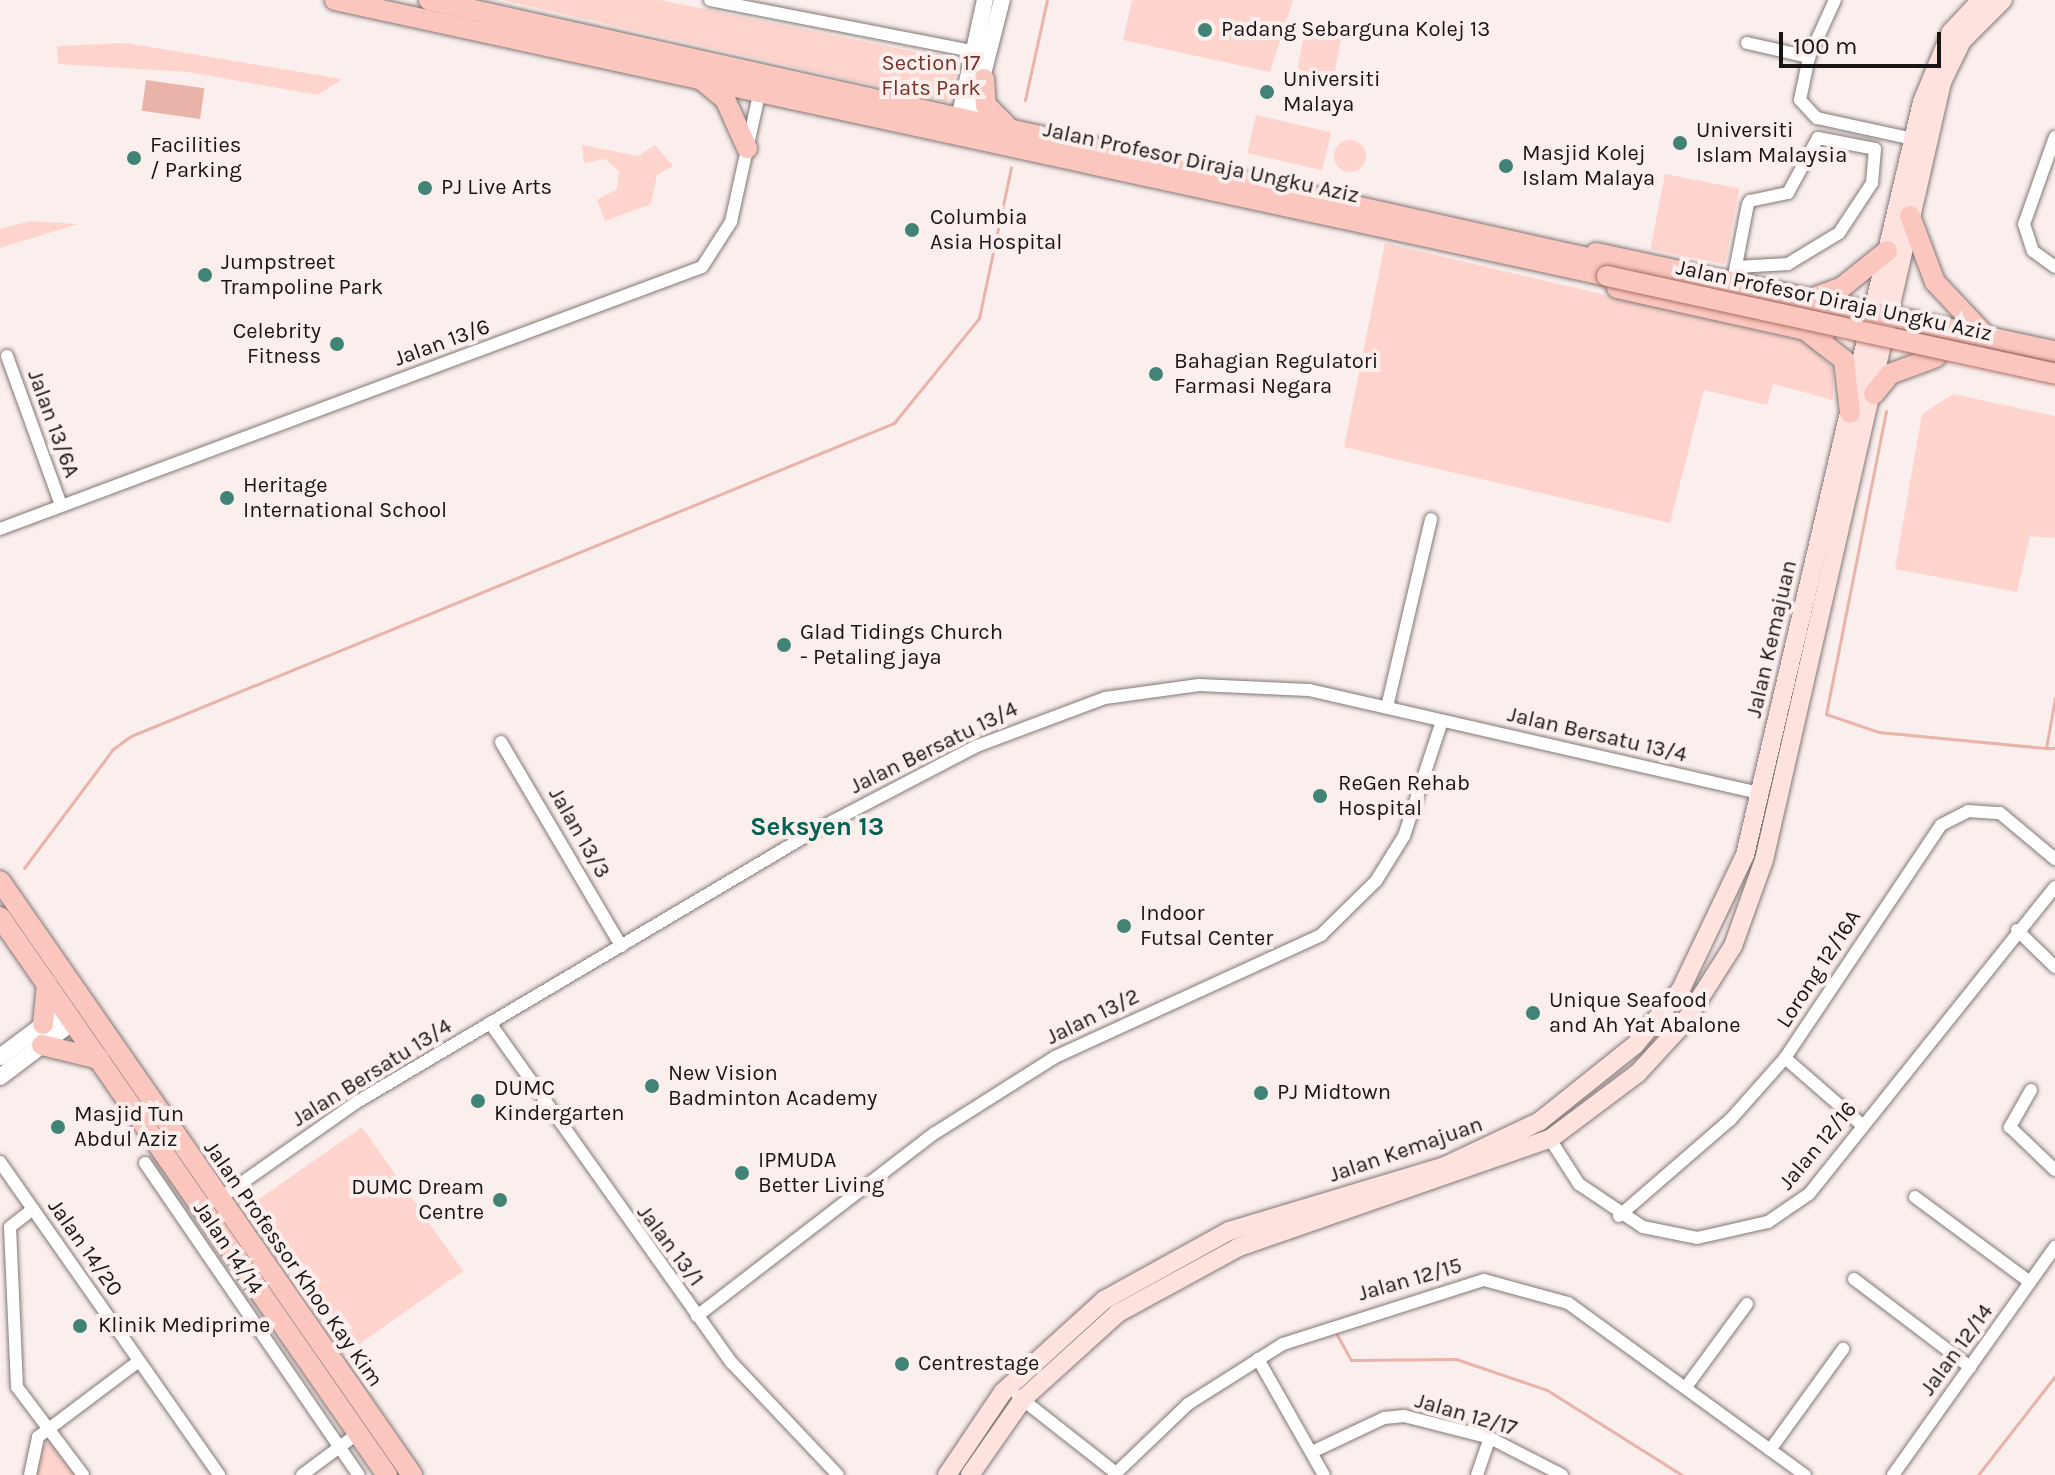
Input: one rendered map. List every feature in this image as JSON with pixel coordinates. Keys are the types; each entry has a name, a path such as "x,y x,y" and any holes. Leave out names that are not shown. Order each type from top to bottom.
{"main road":[{"name":"Jalan Profesor Diraja Ungku Aziz","path":"335,0 699,78 762,81"},
{"name":"Jalan Profesor Diraja Ungku Aziz","path":"429,0 1425,236 1609,269 2055,362"},
{"path":"1882,313 1887,251 1913,139 1951,32 1981,0"},
{"path":"1875,344 1942,82 1962,41 2003,0"},
{"path":"699,78 725,99 747,148"},
{"path":"984,79 986,105 1011,127"},
{"name":"Jalan Profesor Diraja Ungku Aziz","path":"964,126 1011,127 1580,252 1609,269 2055,374"},
{"path":"1910,216 1935,282 1983,335"},
{"path":"1425,236 1798,328 2055,384"},
{"path":"1813,298 1841,288 1887,251"},
{"path":"1580,252 1734,274 1813,298 2055,351"},
{"path":"1798,328 1827,341 1844,360 1850,413"},
{"path":"1972,365 1958,344 1983,335"},
{"name":"Jalan Kemajuan","path":"970,1475 1023,1399 1118,1313 1183,1274 1239,1247 1550,1139 1658,1053 1712,982 1749,908 1783,782 1874,394 1875,344"},
{"name":"Jalan Kemajuan","path":"947,1475 1003,1392 1104,1300 1171,1259 1229,1231 1459,1160 1579,1095 1635,1045 1681,989 1735,888 1850,413 1875,344"},
{"path":"1874,394 1890,374 1936,357"},
{"path":"1760,793 1783,782"},
{"name":"Jalan Professor Khoo Kay Kim","path":"0,881 121,1055 211,1204 357,1434 387,1475"},
{"name":"Jalan Professor Khoo Kay Kim","path":"0,917 99,1059 412,1475"},
{"path":"57,964 70,1014 121,1055"},
{"path":"47,984 42,1035 99,1059"}],"street":[{"path":"710,0 973,51"},
{"path":"964,126 973,51 985,0"},
{"path":"964,126 984,79 1002,0"},
{"path":"1835,0 1809,57 1800,100 1817,118 1913,139"},
{"path":"1747,43 1809,57"},
{"name":"Jalan 13/6","path":"0,529 702,267 731,222 762,81"},
{"path":"1850,142 1852,126"},
{"path":"2055,137 2024,224 2033,251 2055,267"},
{"path":"1818,138 1850,142 1872,147 1878,157 1849,222 1801,259 1734,274 1750,201 1788,193 1818,138"},
{"name":"Jalan 13/6A","path":"7,356 61,505"},
{"path":"1387,707 1431,519"},
{"name":"Jalan Bersatu 13/4","path":"211,1204 357,1102 916,775 1105,698 1234,684 1387,707 1760,793"},
{"name":"Jalan 13/2","path":"697,1316 935,1133 1055,1057 1321,935 1376,881 1404,836 1442,721"},
{"name":"Jalan 13/3","path":"501,742 621,946"},
{"name":"Lorong 12/16A","path":"1619,1216 1730,1120 1785,1058 1941,825 1968,811 2000,813 2055,859"},
{"name":"Jalan 12/16","path":"1550,1139 1579,1184 1619,1216 1697,1238 1768,1222 1809,1194 2017,930 2055,887"},
{"path":"2017,930 2055,967"},
{"path":"0,1077 42,1035 70,1014"},
{"name":"Jalan 13/1","path":"490,1023 697,1316 772,1411 838,1475"},
{"path":"0,1057 42,1035"},
{"path":"1785,1058 1862,1125"},
{"path":"2031,1090 2010,1127 2055,1170"},
{"name":"Jalan 14/20","path":"0,1162 219,1475"},
{"name":"Jalan 14/14","path":"145,1163 359,1475"},
{"path":"1915,1197 2030,1282"},
{"path":"33,1209 10,1227 15,1365 28,1410 49,1429 83,1475"},
{"name":"Jalan 12/14","path":"1893,1475 2055,1247"},
{"path":"1854,1279 1970,1367"},
{"name":"Jalan 12/15","path":"1115,1474 1188,1404 1258,1359 1371,1311 1464,1283 1503,1281 1568,1303 1805,1475"},
{"path":"1686,1387 1747,1304"},
{"path":"1770,1450 1843,1349"},
{"path":"1258,1359 1324,1475"},
{"path":"30,1475 29,1453 49,1429 139,1361"},
{"path":"1003,1392 1023,1399 1115,1474"},
{"name":"Jalan 12/17","path":"1312,1452 1404,1416 1490,1438 1562,1475"},
{"path":"302,1475 357,1434"},
{"path":"1477,1475 1490,1438"}],"green space":[{"name":"Section 17 Flats Park","path":"502,0 660,0 960,61 947,102"},
{"name":"Padang Sebarguna Kolej 13","path":"1132,0 1293,0 1270,72 1123,40"},
{"path":"1307,20 1343,27 1333,79 1297,72"},
{"path":"127,43 342,79 318,95 188,72 58,64 57,46"},
{"path":"1256,115 1331,132 1322,170 1247,153"},
{"path":"1350,140 1361,145 1366,156 1361,167 1350,172 1339,167 1334,156 1339,145"},
{"path":"582,145 638,156 655,145 673,166 657,175 651,204 605,221 597,200 617,189 619,171 605,159 584,163"},
{"path":"1665,174 1740,189 1725,264 1650,250"},
{"path":"30,221 78,224 0,248 0,229"},
{"path":"1385,243 1806,342 1833,369 1833,400 1773,384 1767,405 1704,390 1670,523 1344,447"},
{"path":"1953,394 2055,416 2055,538 2030,536 2017,592 1895,569 1922,414"},
{"path":"362,1127 463,1271 355,1347 254,1203"},
{"path":"51,1439 76,1475 35,1475 34,1456"}],"shaded area":[{"path":"146,80 204,88 200,119 142,111"}],"waterway":[{"path":"1025,100 1047,0"},
{"path":"24,868 113,749 131,736 894,423 979,318 1011,167"},
{"path":"1886,411 1826,714 1879,732 2046,748"},
{"path":"2055,698 2046,748 2055,748"},
{"path":"1336,1333 1351,1360 1456,1359 1547,1390 1682,1475"},
{"path":"1978,1475 2055,1376"}],"place":[{"name":"Padang Sebarguna Kolej 13","path":"1205,30"},
{"name":"Universiti Malaya","path":"1267,92"},
{"name":"Universiti Islam Malaysia","path":"1680,143"},
{"name":"Facilities / Parking","path":"134,158"},
{"name":"Masjid Kolej Islam Malaya","path":"1506,166"},
{"name":"PJ Live Arts","path":"425,188"},
{"name":"Columbia Asia Hospital","path":"912,230"},
{"name":"Jumpstreet Trampoline Park","path":"205,275"},
{"name":"Celebrity Fitness","path":"337,344"},
{"name":"Bahagian Regulatori Farmasi Negara","path":"1156,374"},
{"name":"Heritage International School","path":"227,498"},
{"name":"Glad Tidings Church - Petaling jaya","path":"784,645"},
{"name":"ReGen Rehab Hospital","path":"1320,796"},
{"name":"Indoor Futsal Center","path":"1124,926"},
{"name":"Unique Seafood and Ah Yat Abalone","path":"1533,1013"},
{"name":"New Vision Badminton Academy","path":"652,1086"},
{"name":"PJ Midtown","path":"1261,1093"},
{"name":"DUMC Kindergarten","path":"478,1101"},
{"name":"Masjid Tun Abdul Aziz","path":"58,1127"},
{"name":"IPMUDA Better Living","path":"742,1173"},
{"name":"DUMC Dream Centre","path":"500,1200"},
{"name":"Klinik Mediprime","path":"80,1326"},
{"name":"Centrestage","path":"902,1364"}],"district":[{"name":"Seksyen 13","path":"817,827"}]}
